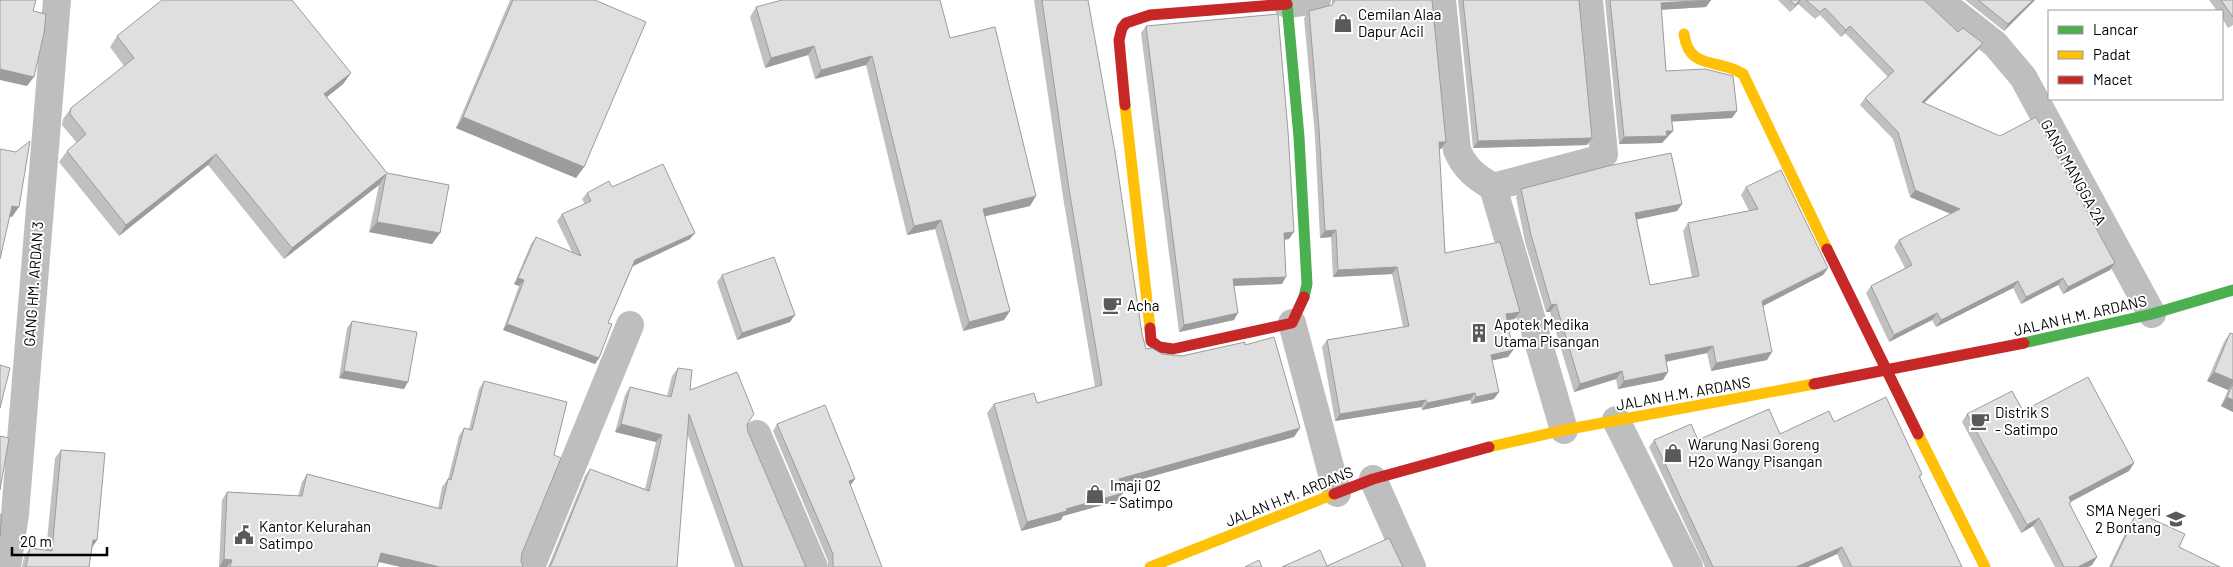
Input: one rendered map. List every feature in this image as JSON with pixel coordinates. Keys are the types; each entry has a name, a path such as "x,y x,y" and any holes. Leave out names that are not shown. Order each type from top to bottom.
{"street":[{"name":"GANG HM. ARDAN 3","path":"7,567 8,513 56,0"},
{"path":"1292,323 1173,349 1159,347 1152,341 1118,41 1120,30 1126,22 1136,17 1317,0"},
{"path":"1442,0 1457,150 1463,164 1475,177 1493,187 1594,160 1604,154 1589,0"},
{"name":"GANG MANGGA 2A","path":"1939,0 1995,44 2011,60 2023,77 2152,314"},
{"path":"1288,4 1299,137 1307,284 1302,304 1292,323 1338,492"},
{"path":"1684,34 1687,50 1695,58 1706,62 1732,66 1742,74 1886,371 1985,567"},
{"path":"1493,187 1564,430"},
{"name":"JALAN H.M. ARDANS","path":"1150,567 1373,478 1462,453 1564,430 1886,371 2054,337 2152,314 2233,290"},
{"path":"532,567 630,325"},
{"path":"1616,420 1689,567"},
{"path":"757,434 814,567"},
{"path":"1373,478 1412,567"}],"building":[{"path":"0,0 36,0 33,11 46,14 44,33 34,77 0,69"},
{"path":"162,0 292,0 351,73 324,94 387,173 449,185 440,233 377,222 386,174 292,248 216,154 126,225 67,151 86,134 70,114 71,108 134,58 117,36"},
{"path":"513,0 595,0 646,22 584,167 463,117"},
{"path":"782,0 940,0 950,38 995,27 1036,196 983,209 1010,311 969,322 941,220 914,226 872,56 821,70 814,46 771,58 756,7"},
{"path":"1042,0 1088,0 1115,152 1142,334 1146,349 1152,348 1162,354 1182,356 1245,342 1245,345 1274,337 1300,428 1119,479 1123,493 1027,522 994,404 1034,393 1037,403 1102,385 1069,189"},
{"path":"1335,0 1432,0 1446,142 1439,142 1445,253 1500,242 1520,312 1506,314 1513,350 1491,355 1499,392 1476,397 1475,393 1427,403 1426,400 1340,414 1327,340 1409,326 1397,267 1338,270 1336,230 1325,231 1309,11 1332,5"},
{"path":"1463,0 1579,0 1592,138 1478,141"},
{"path":"1610,0 1711,0 1661,3 1666,71 1705,69 1733,76 1737,111 1671,115 1673,131 1666,131 1667,136 1624,137"},
{"path":"1790,0 1800,0 1795,5"},
{"path":"1806,0 1924,0 1958,32 1963,28 1983,43 1922,102 2000,136 2036,117 2115,263 2068,287 2063,278 2026,297 2018,281 1941,320 1937,313 1894,335 1871,286 1912,265 1899,240 1960,209 1915,190 1898,132 1865,98 1894,71 1850,26 1846,30 1825,8 1820,12"},
{"path":"1978,0 2033,0 2008,24"},
{"path":"2221,0 2233,0 2233,17"},
{"path":"1278,14 1294,232 1284,233 1286,277 1233,279 1238,313 1184,325 1146,26"},
{"path":"30,141 19,207 12,206 0,259 0,149 16,152"},
{"path":"1671,153 1682,204 1635,213 1650,285 1699,276 1688,223 1758,209 1746,187 1781,170 1828,268 1762,301 1772,352 1716,363 1713,346 1665,355 1668,372 1624,381 1622,371 1580,384 1556,304 1551,305 1531,235 1521,189 1608,166"},
{"path":"663,164 695,233 635,260 608,323 612,324 599,358 507,324 524,280 518,278 536,237 581,256 562,214 591,201 587,193 609,181 612,187"},
{"path":"774,257 795,315 742,333 722,275"},
{"path":"352,321 417,332 408,382 344,371"},
{"path":"2230,333 2233,334 2233,380 2214,372"},
{"path":"0,365 10,368 0,408"},
{"path":"678,368 692,370 690,390 737,372 754,414 747,424 748,432 806,567 743,567 689,414 677,567 549,567 590,469 649,491 662,435 621,424 630,387 671,397"},
{"path":"2088,377 2134,463 2069,497 2071,502 2069,503 2097,557 2078,567 2064,567 2039,518 2027,525 1967,414 2012,391 2023,411"},
{"path":"484,381 567,402 554,455 561,458 522,553 521,561 523,567 440,567 381,553 377,567 230,567 232,560 224,559 227,492 302,496 307,474 441,509 448,479 451,480 464,428 472,430"},
{"path":"2233,384 2233,400 2227,397"},
{"path":"1886,397 1922,474 1919,476 1962,567 1852,567 1842,547 1796,567 1713,567 1654,440 1691,424 1698,440 1769,409 1780,434 1829,411 1834,422"},
{"path":"825,405 855,479 849,481 882,567 833,567 833,554 777,424"},
{"path":"0,436 9,438 0,490"},
{"path":"61,450 105,453 97,540 93,540 89,567 26,567 30,548 52,551"},
{"path":"2137,512 2185,534 2179,547 2220,567 2111,567"},
{"path":"0,514 2,515 0,536"},
{"path":"1389,538 1403,567 1282,567 1320,550 1327,566"},
{"path":"1259,560 1262,567 1245,567"}],"traffic: fast":[{"path":"1287,4 1299,137 1307,284 1304,297"},
{"path":"2024,343 2152,314 2233,290"}],"traffic: slow":[{"path":"1684,34 1687,46 1698,59 1724,66 1743,74 1827,249"},
{"path":"1125,105 1150,328"},
{"path":"1489,447 1564,430 1814,384"},
{"path":"1918,434 1985,567"},
{"path":"1150,567 1334,494"}],"traffic: jam":[{"path":"1125,105 1119,40 1122,28 1126,23 1150,15 1287,4"},
{"path":"1827,249 1918,434"},
{"path":"1150,328 1151,341 1159,347 1173,349 1292,323 1304,297"},
{"path":"1814,384 2024,343"},
{"path":"1334,494 1373,479 1489,447"}],"place":[{"name":"Cemilan Alaa Dapur Acil","path":"1343,23"},
{"name":"Acha","path":"1112,305"},
{"name":"Apotek Medika Utama Pisangan","path":"1479,333"},
{"name":"Distrik S - Satimpo","path":"1980,421"},
{"name":"Warung Nasi Goreng H2o Wangy Pisangan","path":"1673,453"},
{"name":"Imaji 02 - Satimpo","path":"1095,494"},
{"name":"SMA Negeri 2 Bontang","path":"2176,519"},
{"name":"Kantor Kelurahan Satimpo","path":"244,535"}]}
